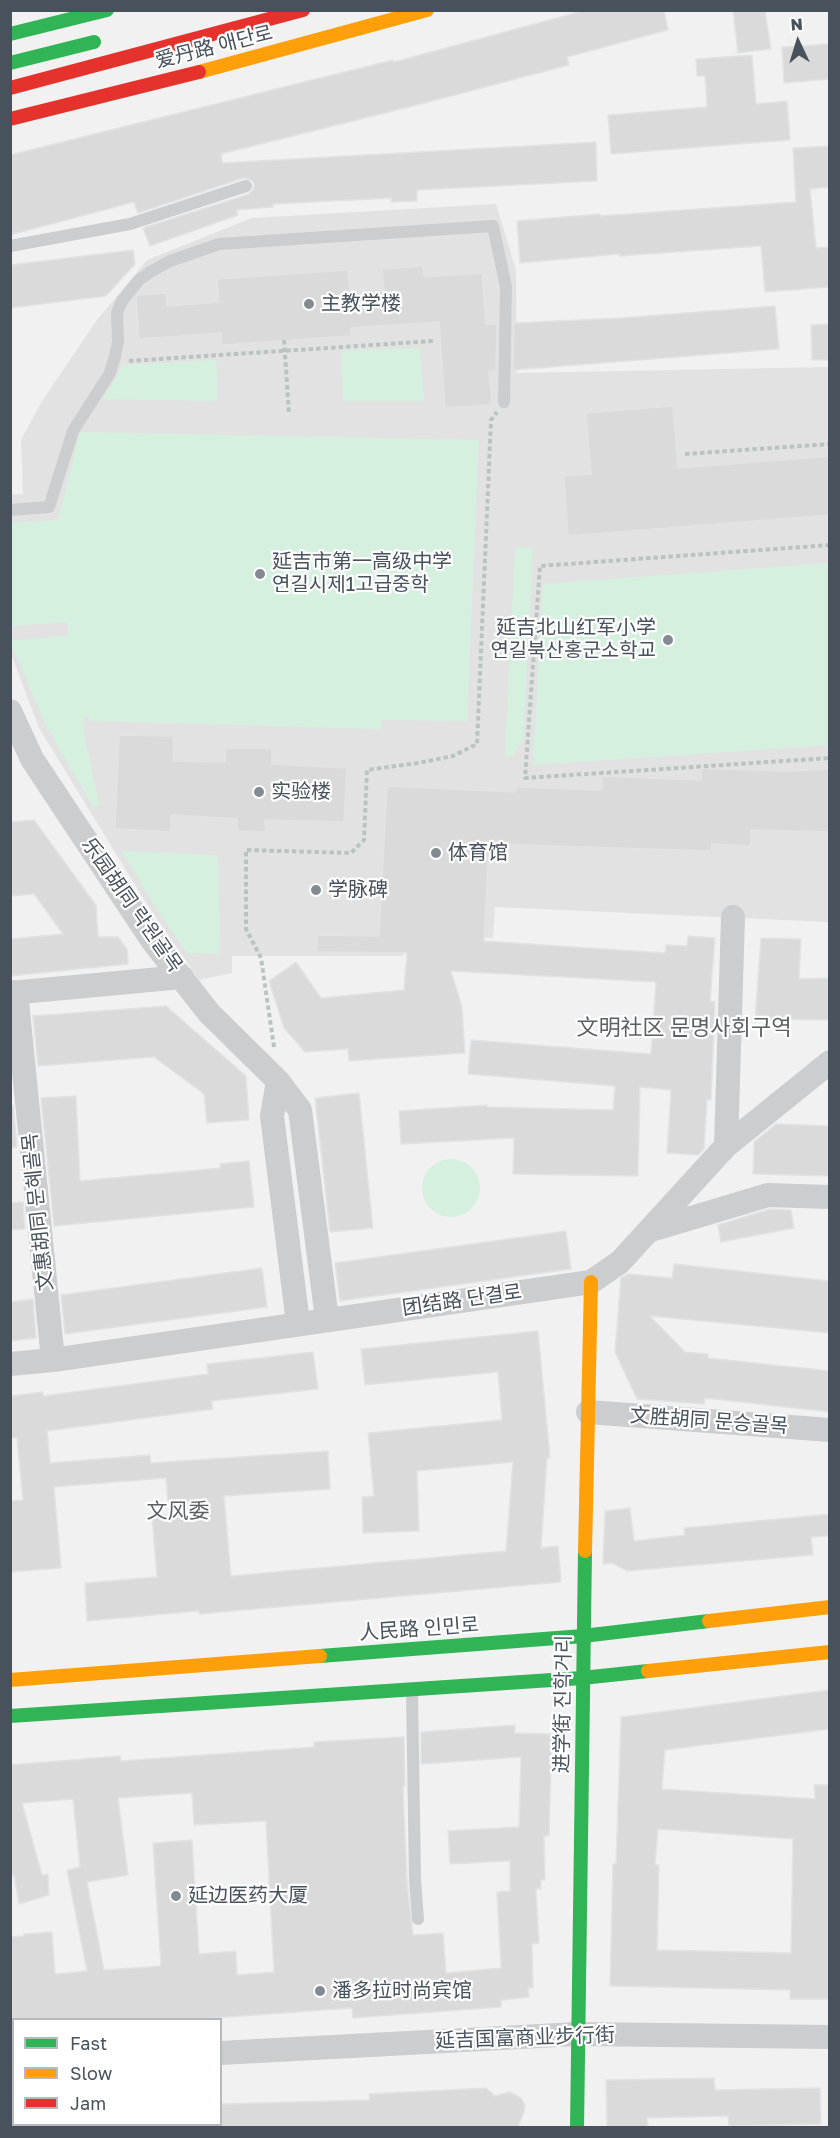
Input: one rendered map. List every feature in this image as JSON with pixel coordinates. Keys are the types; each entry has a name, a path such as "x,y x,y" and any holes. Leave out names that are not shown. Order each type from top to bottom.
{"main road":[{"path":"10,34 54,17 107,10"},
{"name":"爱丹路 애단로","path":"10,88 303,10"},
{"name":"爱丹路 애단로","path":"10,119 250,59 427,10"},
{"path":"54,17 59,51"},
{"path":"10,63 104,40"},
{"name":"进学街 진학거리","path":"577,2127 582,1678 591,1282"},
{"name":"人民路 인민로","path":"10,1680 583,1636 830,1607"},
{"path":"10,1716 582,1678 830,1652"}],"street":[{"name":"乐园胡同 락원골목","path":"10,711 32,759 152,940 209,1012 278,1081 300,1110 327,1319"},
{"path":"726,1146 733,917"},
{"path":"13,992 182,977"},
{"name":"文惠胡同 문혜골목","path":"13,992 53,1360"},
{"name":"团结路 단결로","path":"10,1364 53,1360 591,1282 620,1262 726,1146 830,1062"},
{"path":"278,1081 272,1116 298,1323"},
{"path":"651,1230 768,1195 830,1197"},
{"name":"文胜胡同 문승골목","path":"588,1412 830,1430"},
{"name":"延吉国富商业步行街","path":"222,2053 577,2034 830,2037"}],"lane":[{"path":"10,246 130,224 246,186"},
{"path":"10,510 49,507 73,431 110,373 114,362 118,342 117,313 122,301 139,280 170,261 219,244 493,226 506,287 504,402"},
{"path":"412,1689 415,1880 418,1919"}],"path":[{"path":"284,340 289,413"},
{"path":"114,362 433,341"},
{"path":"274,1048 261,958 246,929 246,850 351,853 364,840 367,770 418,764 453,756 477,744 491,420 504,402"},
{"path":"685,454 830,444"},
{"path":"830,545 540,566 525,778 830,758"}],"shaded area":[{"name":"延吉市第一高级中学 연길시제1고급중학","path":"496,204 516,270 517,373 829,367 829,922 495,907 493,938 404,934 403,956 232,956 232,973 199,980 143,898 39,728 11,654 10,495 23,494 21,440 42,401 97,320 147,260 252,218"}],"green space":[{"path":"420,348 424,401 343,401 341,351"},
{"path":"216,360 218,401 103,399 123,365"},
{"path":"80,432 479,440 467,721 382,720 381,729 89,721 89,717 83,717 99,805 94,808 46,725 10,641 68,636 67,622 11,626 11,523 58,520"},
{"path":"515,547 533,548 523,740 513,756 505,756"},
{"path":"829,563 829,745 533,765 543,584"},
{"path":"122,851 218,855 220,954 187,953 154,905"},
{"path":"451,1159 462,1161 472,1167 478,1177 480,1188 478,1199 472,1209 462,1215 451,1217 440,1215 430,1209 424,1199 422,1188 424,1177 430,1167 440,1161"}],"building":[{"path":"586,10 664,10 668,30 567,57 569,65 221,154 222,163 596,142 597,181 417,190 417,201 391,202 391,198 273,204 273,207 236,210 238,215 150,246 143,228 249,194 254,188 254,183 244,178 138,213 134,202 10,235 10,155 393,60 394,62"},
{"path":"733,10 765,10 771,49 738,53"},
{"path":"830,44 830,79 784,83 782,47"},
{"path":"752,55 756,104 787,101 790,140 611,154 608,115 707,107 705,76 697,76 696,59"},
{"path":"830,146 830,187 810,189 816,248 830,247 830,287 765,292 761,246 619,256 619,254 520,263 517,221 796,202 793,148"},
{"path":"133,250 135,264 106,296 10,308 10,265"},
{"name":"主教学楼","path":"423,266 424,277 482,273 486,324 497,324 496,371 489,371 492,405 445,408 439,322 350,328 351,336 222,345 221,333 139,339 136,297 138,295 166,293 167,306 219,302 217,279 348,270 350,293 384,291 382,269"},
{"path":"775,306 779,349 513,370 514,323 621,318"},
{"path":"830,324 830,360 812,360 811,325"},
{"path":"673,406 678,468 830,456 830,515 568,536 564,476 591,474 586,413"},
{"name":"实验楼","path":"119,735 174,736 173,761 225,762 226,748 272,748 272,764 347,768 344,822 265,820 266,832 237,831 237,819 171,815 171,832 115,829"},
{"path":"702,768 784,771 830,769 830,832 751,830 751,846 712,844 711,851 489,844 484,941 665,953 666,945 687,946 688,936 715,938 710,1001 715,1002 711,1100 707,1100 704,1149 698,1155 667,1153 671,1090 640,1087 638,1176 513,1174 514,1138 401,1144 399,1111 487,1105 487,1107 613,1110 615,1086 468,1074 471,1040 651,1054 656,982 451,971 462,1007 465,1053 349,1061 348,1049 305,1052 284,1028 269,981 296,962 321,998 404,990 407,953 317,952 317,935 379,936 387,786 515,792 516,787 602,790 602,776 701,780"},
{"path":"34,820 96,905 98,937 118,937 127,949 128,964 10,976 10,939 63,934 34,894 10,896 10,822"},
{"path":"761,938 801,939 799,979 830,978 830,1020 755,1019"},
{"path":"166,1006 246,1076 249,1120 207,1123 204,1094 154,1057 38,1066 33,1016"},
{"path":"359,1093 373,1228 330,1232 315,1098"},
{"path":"76,1096 80,1181 221,1168 220,1164 249,1161 254,1207 54,1226 41,1098"},
{"path":"13,1105 17,1147 10,1148 10,1106"},
{"path":"776,1124 830,1126 830,1176 753,1174 754,1142"},
{"path":"23,1202 25,1229 10,1230 10,1203"},
{"path":"770,1209 791,1210 794,1228 721,1242 718,1225"},
{"path":"566,1231 571,1269 340,1301 335,1263"},
{"path":"674,1264 830,1281 830,1333 650,1316 685,1352 708,1354 708,1358 830,1371 830,1412 705,1398 704,1404 637,1399 615,1352 621,1278 628,1274 672,1278"},
{"path":"262,1268 267,1307 65,1334 61,1295"},
{"path":"33,1299 36,1338 10,1341 10,1302"},
{"path":"538,1331 550,1458 547,1458 541,1548 558,1546 561,1582 199,1614 199,1611 87,1621 85,1583 157,1577 152,1516 169,1515 166,1478 54,1487 61,1568 10,1572 10,1501 23,1500 17,1438 10,1438 10,1396 43,1392 43,1396 208,1374 207,1364 313,1352 318,1389 211,1401 213,1409 47,1431 50,1463 150,1455 151,1463 328,1451 330,1489 224,1496 231,1576 506,1551 513,1462 417,1471 419,1531 363,1533 362,1497 374,1496 368,1433 502,1420 498,1372 365,1385 361,1349"},
{"path":"630,1508 634,1541 685,1535 684,1528 830,1514 830,1536 811,1537 813,1555 627,1571 612,1563 603,1564 605,1511"},
{"path":"830,1690 830,1729 665,1750 662,1789 815,1799 814,1785 830,1785 830,1999 790,1999 790,1990 610,1986 613,1864 616,1864 621,1717","holes":["658,1829 793,1839 791,1953 657,1950 659,1865 655,1865"]},
{"path":"515,1725 515,1733 552,1734 549,1836 544,1836 545,1880 541,1880 541,1889 536,1889 539,1943 532,1944 533,1988 528,1988 529,1997 501,2000 501,2007 353,2018 352,2008 215,2018 10,2019 10,1937 52,1932 55,1974 87,1971 67,1870 80,1867 73,1799 22,1803 42,1875 48,1874 49,1895 19,1904 14,1875 10,1876 10,1765 120,1756 121,1761 314,1747 314,1742 404,1737 405,1786 403,1786 407,1881 413,1935 443,1933 446,1973 501,1968 497,1892 510,1891 510,1861 450,1864 448,1831 519,1827 521,1757 421,1764 421,1732","holes":["192,1793 194,1825 266,1821 274,1972 237,1975 236,1951 199,1954 192,1840 153,1843 161,1966 104,1970 87,1882 128,1875 118,1798"]},
{"path":"714,2078 715,2090 820,2088 821,2124 729,2126 728,2116 647,2118 648,2127 607,2127 606,2080"},
{"path":"486,2088 495,2096 510,2092 521,2098 525,2105 518,2127 220,2127 222,2126 222,2104 370,2100 369,2094"}],"traffic: fast":[{"path":"10,34 107,10"},
{"path":"10,63 94,42"},
{"path":"577,2128 585,1551"},
{"path":"320,1656 583,1636 709,1621"},
{"path":"10,1716 582,1678 648,1671"}],"traffic: slow":[{"path":"199,72 427,10"},
{"path":"585,1551 591,1282"},
{"path":"709,1621 830,1607"},
{"path":"648,1671 830,1652"},
{"path":"10,1680 320,1656"}],"traffic: jam":[{"path":"10,88 303,10"},
{"path":"10,119 199,72"}],"place":[{"name":"主教学楼","path":"309,304"},
{"name":"延吉市第一高级中学 연길시제1고급중학","path":"260,574"},
{"name":"延吉北山红军小学 연길북산홍군소학교","path":"668,640"},
{"name":"实验楼","path":"259,792"},
{"name":"体育馆","path":"436,853"},
{"name":"学脉碑","path":"316,890"},
{"name":"延边医药大厦","path":"176,1896"},
{"name":"潘多拉时尚宾馆","path":"320,1991"}],"district":[{"name":"文明社区 문명사회구역","path":"684,1028"},
{"name":"文风委","path":"178,1511"}]}
